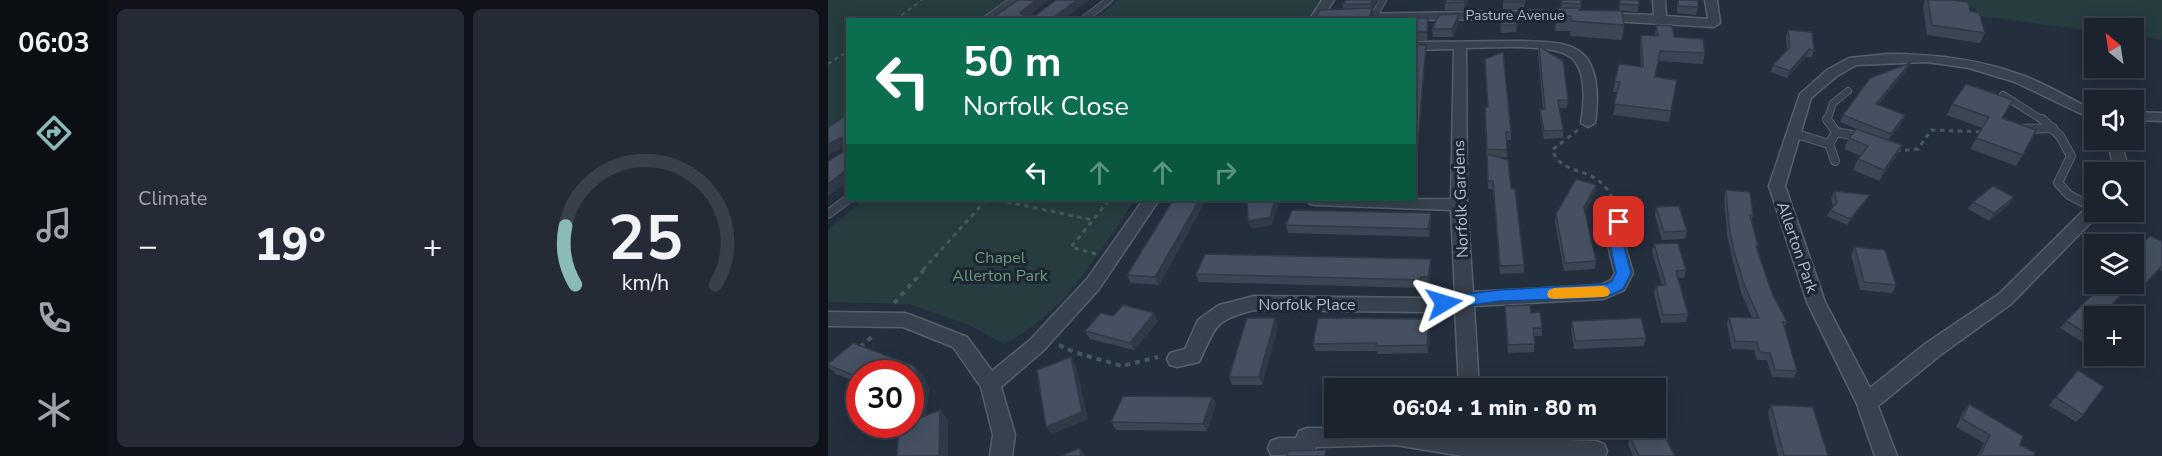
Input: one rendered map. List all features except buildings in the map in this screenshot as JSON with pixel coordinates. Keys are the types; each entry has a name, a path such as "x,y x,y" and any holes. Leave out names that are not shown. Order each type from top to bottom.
{"street":[{"path":"1317,18 1328,0"},
{"path":"1425,16 1432,0"},
{"path":"1482,15 1488,0"},
{"path":"1539,14 1543,0"},
{"path":"1598,16 1600,0"},
{"path":"1659,0 1660,18"},
{"name":"Pasture Avenue","path":"1335,18 1539,14 1660,18 1714,23 1711,0"},
{"path":"1416,46 1542,44 1568,49 1578,55 1583,62 1592,108 1588,123"},
{"name":"Norfolk Gardens","path":"1460,46 1459,205 1468,378"},
{"name":"Allerton Park","path":"1886,456 1867,404 1816,302 1777,186 1805,97 1832,73 1853,61 1927,58 1971,64 2020,79 2084,110"},
{"path":"2144,116 2162,117"},
{"path":"990,384 1044,338 1093,284 1150,201"},
{"path":"1345,201 1459,205"},
{"path":"1867,404 1932,350 2005,299 2084,219"},
{"path":"1464,301 1499,296 1593,292 1611,289 1618,285 1624,273 1616,239 1619,222"},
{"name":"Norfolk Place","path":"1180,358 1192,356 1205,325 1226,310 1254,303 1425,305 1464,301"},
{"path":"828,318 904,320 960,342 990,384 1004,435 1001,456"},
{"path":"1279,448 1305,451 1307,438 1396,435 1472,443 1596,451"}],"lane":[{"path":"989,18 1012,0"},
{"path":"1086,18 1109,0"},
{"path":"1374,16 1383,0"},
{"path":"1848,91 1836,99 1828,109 1827,120 1836,132 1857,135 1883,145"},
{"path":"2003,95 2035,114 2066,142 2070,156 2058,183 2061,189 2084,203"},
{"path":"2014,129 2052,128"},
{"path":"1835,161 1829,144 1836,132"},
{"path":"1793,133 1829,144"},
{"path":"828,214 846,200"}],"path":[{"path":"898,18 922,0"},
{"path":"828,64 846,52"},
{"path":"1588,123 1552,150 1555,160 1566,169 1590,175 1604,186 1615,203 1619,222"},
{"path":"1883,145 1898,151 1918,149 1931,130 1991,132 2014,129"},
{"path":"856,351 985,201"},
{"path":"1003,201 1093,220"},
{"path":"1108,201 1071,248 1112,258"},
{"path":"1044,338 1074,352 1122,366 1159,357 1180,358"}],"green space":[{"path":"828,0 1013,0 986,18 846,18 846,115 828,127"},
{"path":"1119,0 1320,0 1308,18 1094,18"},
{"path":"1926,0 2162,0 2162,40 2144,37 2144,18 2084,18 2084,30 1979,16 1975,8"},
{"name":"Chapel Allerton Park","path":"862,201 1134,201 1093,261 1062,300 1025,332 1004,344 969,325 909,304 828,302 828,230"}],"slow traffic":[{"path":"1554,294 1603,292"}],"route":[{"path":"1444,303 1499,296 1603,292 1611,289 1618,285 1624,273 1616,239 1619,222"}]}
